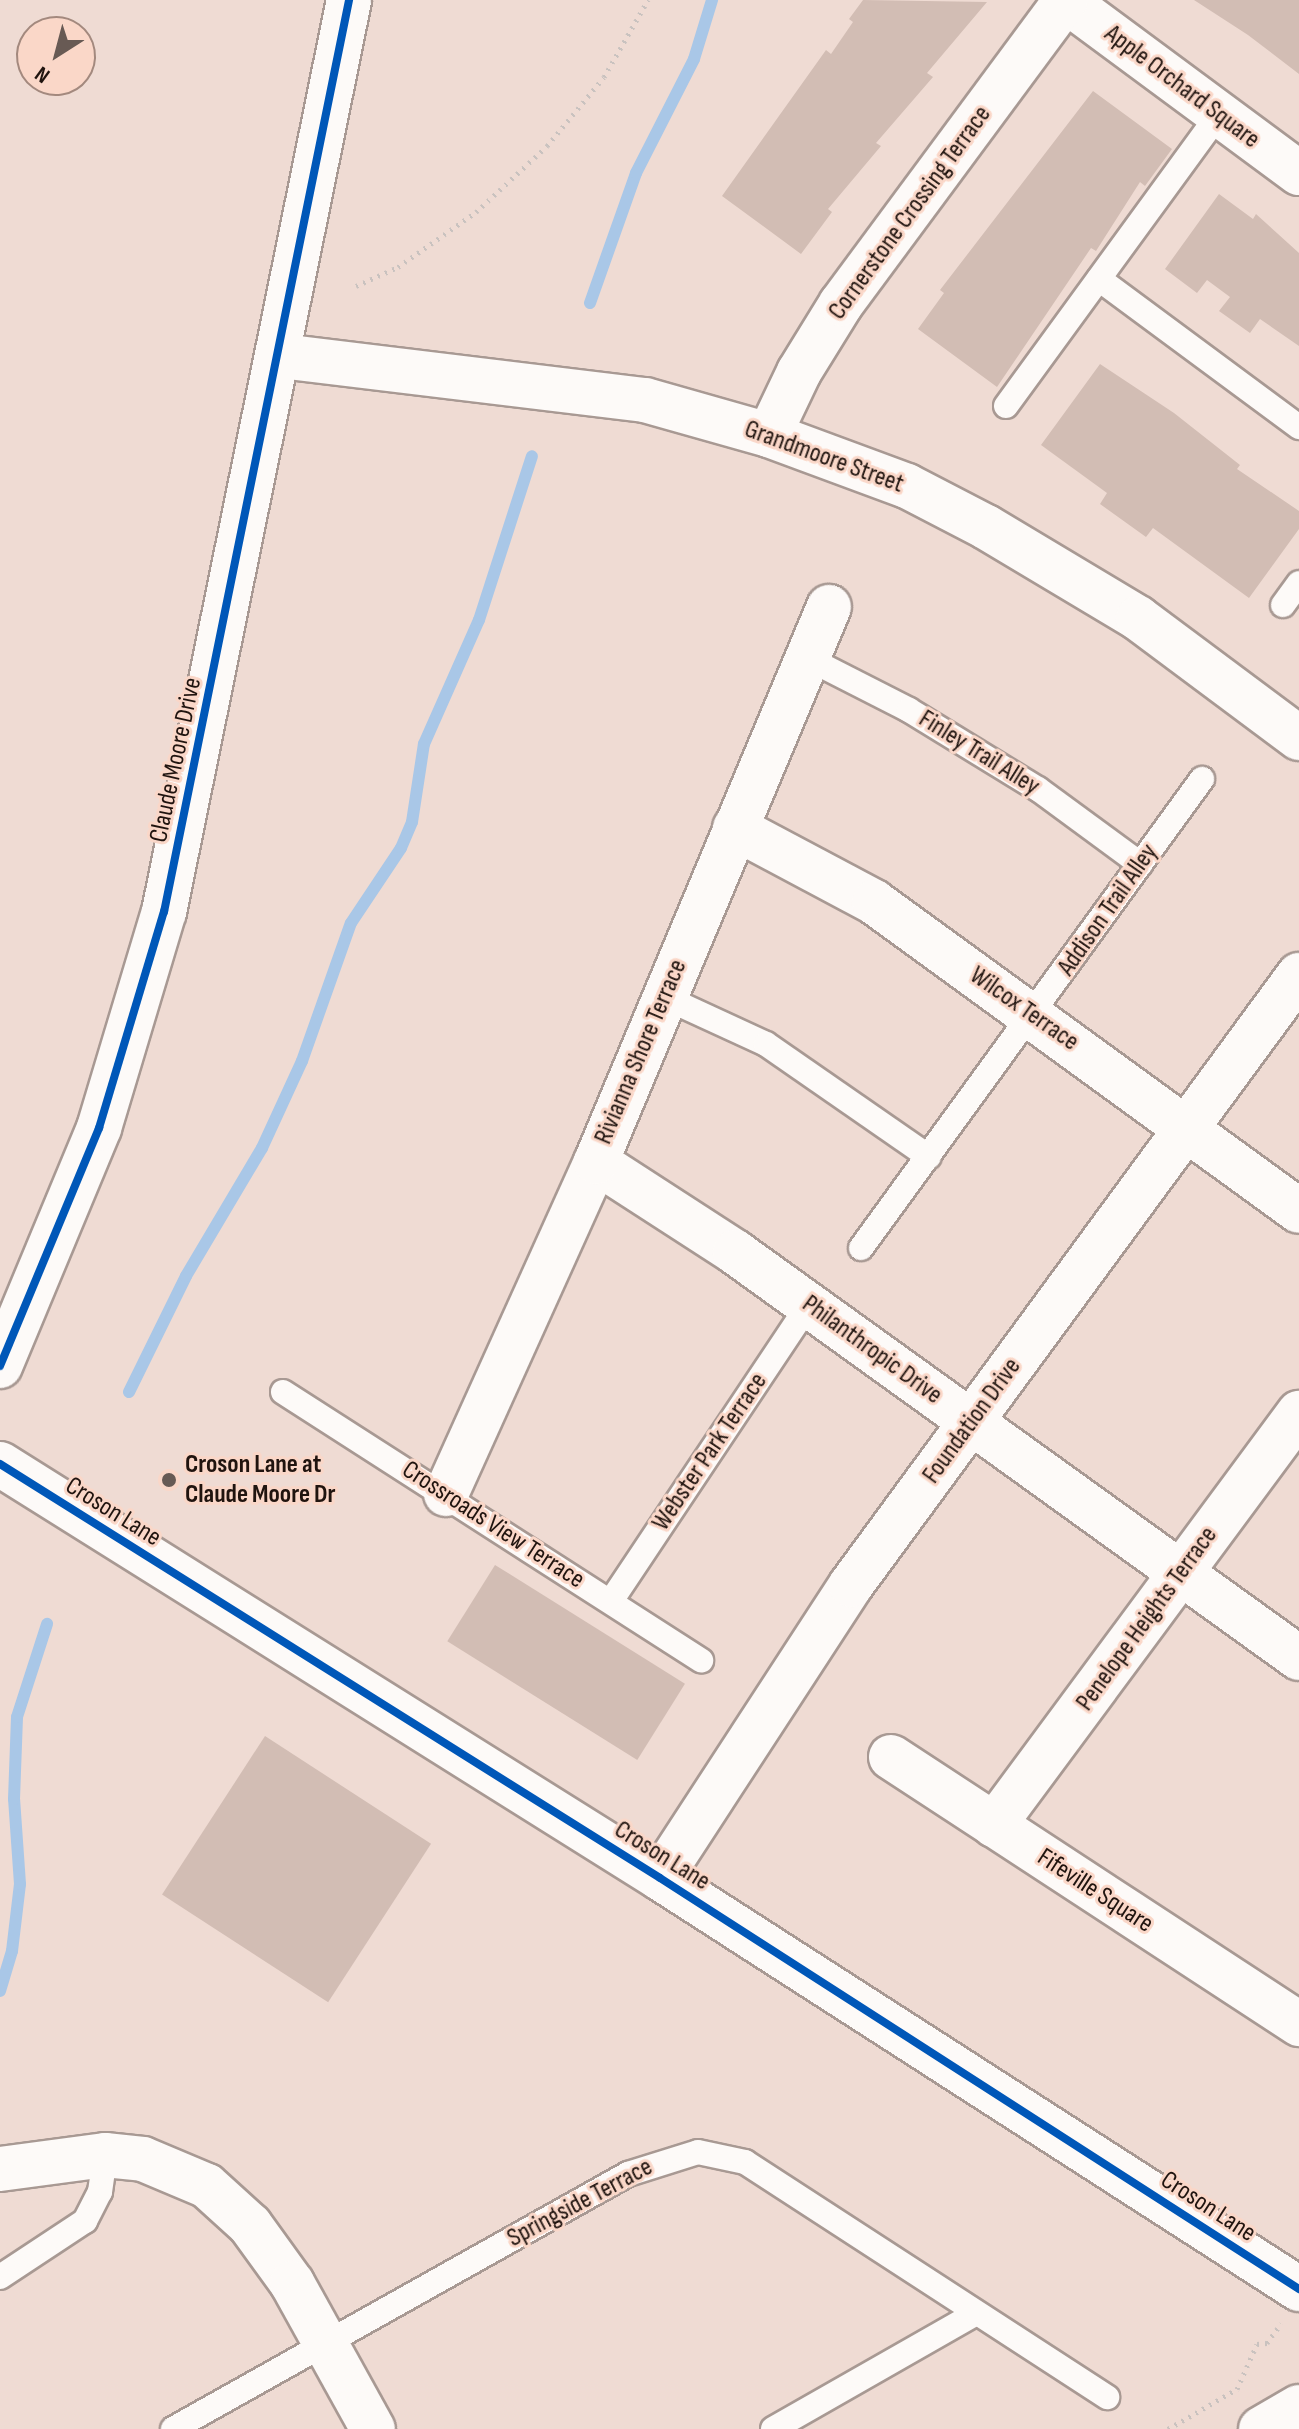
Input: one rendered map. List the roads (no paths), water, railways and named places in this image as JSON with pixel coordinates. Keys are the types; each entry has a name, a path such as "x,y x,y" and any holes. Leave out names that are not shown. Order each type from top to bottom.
{"street":[{"name":"Claude Moore Drive","path":"0,1366 99,1128 164,912 281,356 349,0"},
{"name":"Apple Orchard Square","path":"1066,0 1299,173"},
{"name":"Cornerstone Crossing Terrace","path":"769,435 799,372 841,304 1066,0"},
{"name":"Grandmoore Street","path":"281,356 645,400 769,435 907,486 986,527 1138,618 1299,738"},
{"name":"Rivianna Shore Terrace","path":"446,1494 596,1162 829,607"},
{"name":"Wilcox Terrace","path":"735,828 874,902 1188,1126 1299,1211"},
{"name":"Foundation Drive","path":"660,1878 851,1585 1299,975"},
{"name":"Philanthropic Drive","path":"596,1162 809,1304 1299,1658"},
{"name":"Penelope Heights Terrace","path":"994,1825 1299,1413"},
{"name":"Croson Lane","path":"0,1464 660,1878 1291,2305"},
{"name":"Fifeville Square","path":"891,1757 1299,2024"},
{"path":"0,2169 105,2155 143,2159 207,2186 250,2225 292,2283 373,2429"},
{"path":"1261,2429 1299,2407"}],"lane":[{"path":"1006,406 1219,114"},
{"path":"1099,279 1299,427"},
{"path":"1283,605 1299,583"},
{"name":"Finley Trail Alley","path":"809,659 909,710 1038,789 1140,864"},
{"name":"Addison Trail Alley","path":"861,1248 1034,1015 1202,779"},
{"path":"664,997 766,1044 929,1157"},
{"name":"Webster Park Terrace","path":"611,1601 809,1304"},
{"name":"Crossroads View Terrace","path":"283,1392 701,1660"},
{"name":"Springside Terrace","path":"173,2429 628,2174 698,2152 745,2162 1107,2397"},
{"path":"0,2277 85,2221 100,2192 105,2155"},
{"path":"773,2429 975,2314"}],"waterway":[{"path":"590,303 636,173 694,59 712,0"},
{"path":"129,1392 186,1276 262,1148 302,1061 351,923 401,848 412,822 424,744 479,620 532,456"},
{"path":"0,1991 12,1951 20,1884 14,1799 17,1717 47,1624"}],"place":[{"name":"Croson Lane at Claude Moore Dr","path":"169,1480"}]}
